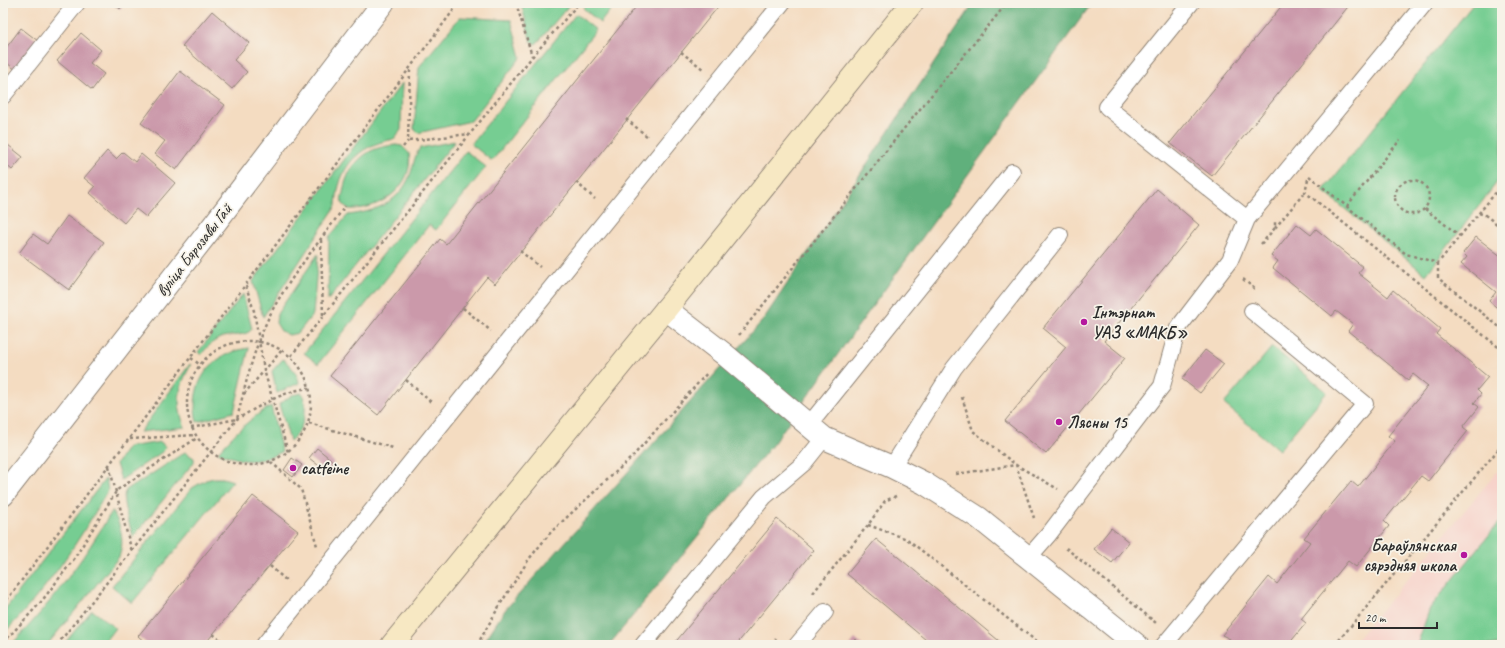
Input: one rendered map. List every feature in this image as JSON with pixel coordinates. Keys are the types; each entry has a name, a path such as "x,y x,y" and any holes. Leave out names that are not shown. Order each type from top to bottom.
{"main road":[{"path":"392,645 666,309 912,3"}],"street":[{"name":"вуліца Бярозавы Гай","path":"3,494 209,231 383,3"},
{"path":"666,309 724,354 816,432 924,483 979,518 1137,645"}],"lane":[{"path":"3,96 77,3"},
{"path":"264,645 782,3"},
{"path":"1191,3 1107,107 1247,219"},
{"path":"1029,557 1049,534 1162,386 1178,328 1230,260 1247,219 1425,3"},
{"path":"643,645 764,497 804,463 816,432 1012,172"},
{"path":"892,467 954,368 1060,235"},
{"path":"1168,640 1365,404 1252,311"},
{"path":"798,645 825,612"}],"path":[{"path":"3,605 192,358 459,3"},
{"path":"516,3 532,57"},
{"path":"291,356 469,134 532,57 579,3"},
{"path":"477,645 529,559 551,532 632,457 724,354 902,131 1007,3"},
{"path":"681,52 706,71"},
{"path":"403,147 408,141 410,69"},
{"path":"626,119 650,138"},
{"path":"408,141 469,134"},
{"path":"1347,206 1400,140"},
{"path":"1275,228 1305,192 1309,176 1406,254 1438,263"},
{"path":"1411,179 1419,181 1430,192 1429,203 1425,208 1417,213 1411,214 1404,212 1399,207 1395,199 1397,187 1403,182 1411,179"},
{"path":"576,182 598,202"},
{"path":"1502,185 1438,263 1438,278 1502,328"},
{"path":"1305,192 1502,350"},
{"path":"57,645 238,419 243,395 259,341 273,310 289,283 345,206"},
{"path":"1425,208 1460,236"},
{"path":"1479,213 1486,215 1502,228"},
{"path":"321,239 323,317"},
{"path":"520,250 543,269"},
{"path":"1242,278 1261,294"},
{"path":"246,286 254,311 264,370 289,452"},
{"path":"463,308 491,331"},
{"path":"259,341 282,350 291,356 302,370 309,388 312,405 309,423 301,439 289,452 271,462 250,466 230,463 211,454 197,438 191,428 186,406 189,384 199,364 216,350 237,342 259,341"},
{"path":"243,395 282,350"},
{"path":"192,358 199,364"},
{"path":"406,380 432,403"},
{"path":"191,428 238,419 273,399 309,388"},
{"path":"957,400 961,394 973,431 1016,466 1062,491"},
{"path":"309,423 393,448"},
{"path":"130,439 195,435"},
{"path":"3,643 40,602 74,559 117,490 197,438"},
{"path":"1335,645 1502,445"},
{"path":"271,462 301,489 318,550"},
{"path":"109,466 117,490 132,552"},
{"path":"1016,466 1036,523 1168,640"},
{"path":"810,597 885,501 942,476 1016,466"},
{"path":"868,524 907,539 1041,645"},
{"path":"270,566 290,583"},
{"path":"772,645 781,633"},
{"path":"213,634 226,645"}],"shaded area":[{"name":"Бараўлянская сярэдняя школа","path":"1502,466 1502,645 1352,645"}],"green space":[{"path":"521,3 571,3 535,44 531,42"},
{"path":"587,3 616,3 600,23 583,8"},
{"path":"974,3 1092,3 773,444 609,645 482,645 505,610 763,320"},
{"path":"1474,3 1502,3 1502,184 1498,181 1426,275 1323,191"},
{"path":"576,14 596,30 492,161 471,144"},
{"path":"460,17 511,20 521,57 471,121 418,133 414,129 419,67"},
{"path":"402,83 401,130 394,139 381,142 359,153 345,170 338,192 336,206 263,317 253,281"},
{"path":"455,141 328,300 329,237 348,215 358,214 377,208 393,199 406,184 415,157 420,148"},
{"path":"396,145 402,146 409,153 409,165 401,186 383,201 372,206 360,209 349,209 346,207 342,202 342,196 348,175 355,164 372,150"},
{"path":"466,151 486,167 436,230 429,225 318,364 304,353"},
{"path":"318,254 313,314 298,333 289,335 281,331 276,323 277,314"},
{"path":"243,294 252,329 250,332 220,338 209,345 201,355 198,352"},
{"path":"1272,347 1327,392 1279,450 1224,404"},
{"path":"249,348 234,412 197,422 195,408 196,395 199,383 205,373 223,356 235,351"},
{"path":"283,359 295,373 299,383 277,393 272,371"},
{"path":"190,364 191,365 183,381 179,395 180,410 185,427 140,432"},
{"path":"302,393 305,406 304,419 299,431 290,441 279,404 292,395"},
{"path":"271,406 282,452 264,459 250,461 218,452 243,427"},
{"path":"161,442 166,448 162,452 121,480 116,464 128,447"},
{"path":"185,452 194,458 194,462 133,537 125,508 125,492"},
{"path":"106,478 108,490 85,529 47,584 3,634 3,612"},
{"path":"223,478 233,481 132,603 112,586 192,488 206,480"},
{"path":"112,511 118,521 122,539 119,557 47,645 11,645 53,598 66,581 90,547"},
{"path":"1502,519 1502,645 1417,645 1430,608"},
{"path":"92,610 115,628 102,645 63,645"}],"building":[{"path":"113,3 125,3 120,9"},
{"path":"639,3 721,3 495,284 487,277 378,415 330,376 440,239 446,244"},
{"path":"1284,3 1351,3 1212,176 1170,143"},
{"path":"212,11 249,43 234,60 247,72 232,89 182,46"},
{"path":"21,28 38,41 16,70 3,60 3,52"},
{"path":"81,33 101,50 90,63 104,74 92,90 57,61"},
{"path":"180,71 225,105 176,170 155,154 165,141 141,123"},
{"path":"3,141 23,157 12,170 3,162"},
{"path":"107,151 116,159 123,152 135,162 141,154 175,183 146,217 136,209 124,223 90,193 95,187 84,178"},
{"name":"Інтэрнат УАЗ «МАКБ»","path":"1157,189 1199,225 1104,341 1125,358 1046,454 1005,421 1066,347 1043,328"},
{"path":"67,216 104,242 69,290 19,253 33,234 47,244"},
{"path":"1297,224 1311,235 1316,229 1363,267 1358,273 1388,297 1393,290 1440,329 1436,334 1488,377 1477,390 1481,394 1474,403 1479,407 1463,427 1468,431 1428,481 1421,476 1384,521 1389,526 1356,567 1348,561 1301,619 1306,623 1288,645 1225,645 1230,639 1222,635 1269,577 1277,584 1310,542 1304,538 1351,481 1358,487 1395,441 1388,436 1428,386 1413,374 1408,380 1348,331 1353,324 1336,311 1332,316 1273,268 1278,261 1271,256"},
{"path":"1476,237 1502,257 1502,312 1489,301 1496,292 1461,264 1467,257 1463,253"},
{"path":"1205,350 1224,364 1200,393 1182,379"},
{"path":"317,448 334,462 327,472 309,458"},
{"name":"catfeine","path":"292,458 302,465 293,477 284,470"},
{"path":"253,496 298,531 204,645 145,645 146,643 138,636"},
{"path":"777,519 814,550 736,645 673,645"},
{"path":"1111,528 1129,542 1112,563 1094,549"},
{"path":"876,539 1004,645 932,645 847,574"},
{"path":"855,639 862,645 850,645"}],"place":[{"name":"Інтэрнат УАЗ «МАКБ»","path":"1084,322"},
{"name":"Лясны 15","path":"1059,422"},
{"name":"catfeine","path":"293,468"},
{"name":"Бараўлянская сярэдняя школа","path":"1464,555"}]}
